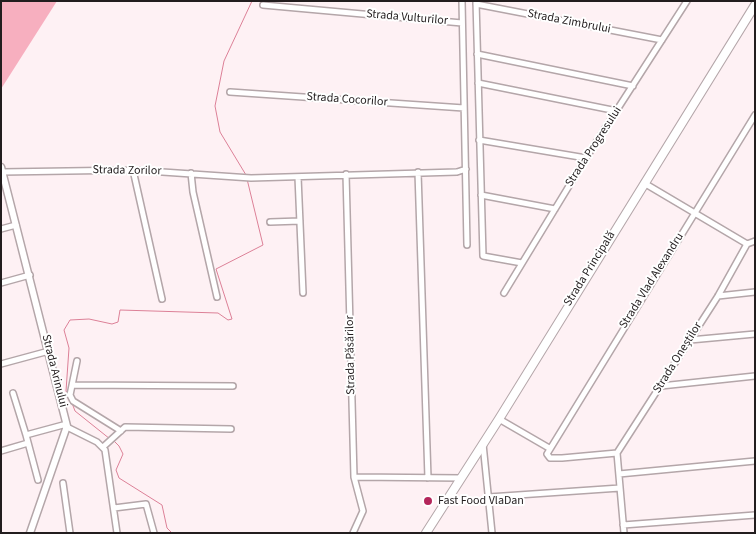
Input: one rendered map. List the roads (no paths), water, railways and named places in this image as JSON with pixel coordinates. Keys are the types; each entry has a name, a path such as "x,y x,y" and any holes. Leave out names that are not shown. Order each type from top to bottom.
{"main road":[{"name":"Strada Principală","path":"426,533 499,419 755,5"}],"street":[{"path":"462,1 467,245"},
{"name":"Strada Progresului","path":"504,293 586,158 687,1"},
{"path":"476,3 483,256 522,263"},
{"name":"Strada Zimbrului","path":"476,3 662,40"},
{"name":"Strada Vulturilor","path":"263,5 462,23"},
{"path":"477,54 633,86"},
{"path":"478,83 617,111"},
{"name":"Strada Cocorilor","path":"230,92 464,108"},
{"name":"Strada Vlad Alexandru","path":"549,448 755,115"},
{"path":"479,140 586,158"},
{"name":"Strada Zorilor","path":"2,170 133,170 251,178 457,172 466,169"},
{"name":"Strada Arinului","path":"2,170 67,426 60,425 26,434"},
{"path":"133,170 162,299"},
{"path":"418,172 428,478"},
{"path":"192,173 193,192 217,297"},
{"name":"Strada Păsărilor","path":"346,174 354,477 363,511 353,533"},
{"path":"298,177 303,293"},
{"path":"644,183 747,244 755,241"},
{"path":"1,196 9,194"},
{"path":"481,195 555,209"},
{"path":"270,222 300,222"},
{"path":"1,229 16,225"},
{"name":"Strada Oneștilor","path":"617,453 718,296 747,244"},
{"path":"1,283 30,275"},
{"path":"718,296 755,292"},
{"path":"690,340 755,334"},
{"path":"1,364 49,351"},
{"path":"77,361 70,395 73,401 121,431"},
{"path":"661,386 755,376"},
{"path":"73,385 232,386"},
{"path":"13,393 38,480"},
{"path":"499,419 549,448 547,454 550,458 617,453 624,533"},
{"path":"30,533 67,426 103,447 117,533"},
{"path":"103,447 125,426 231,429"},
{"path":"1,451 28,443"},
{"path":"483,443 492,533"},
{"path":"619,474 755,461"},
{"path":"354,477 461,478"},
{"path":"63,483 70,533"},
{"path":"489,497 620,488"},
{"path":"114,508 146,504 154,533"},
{"path":"623,525 755,515"}],"waterway":[{"path":"246,175 220,132 215,106 224,61 252,1"},
{"path":"68,395 66,391 69,348 64,330 70,320 89,319 112,324 118,322 120,310 218,313 228,320 232,319 216,269 263,245 247,179"},
{"path":"72,403 75,411 110,439"},
{"path":"114,441 123,454 116,470 119,478 162,505 167,528 172,533"}],"place":[{"name":"Fast Food VlaDan","path":"428,501"}]}
